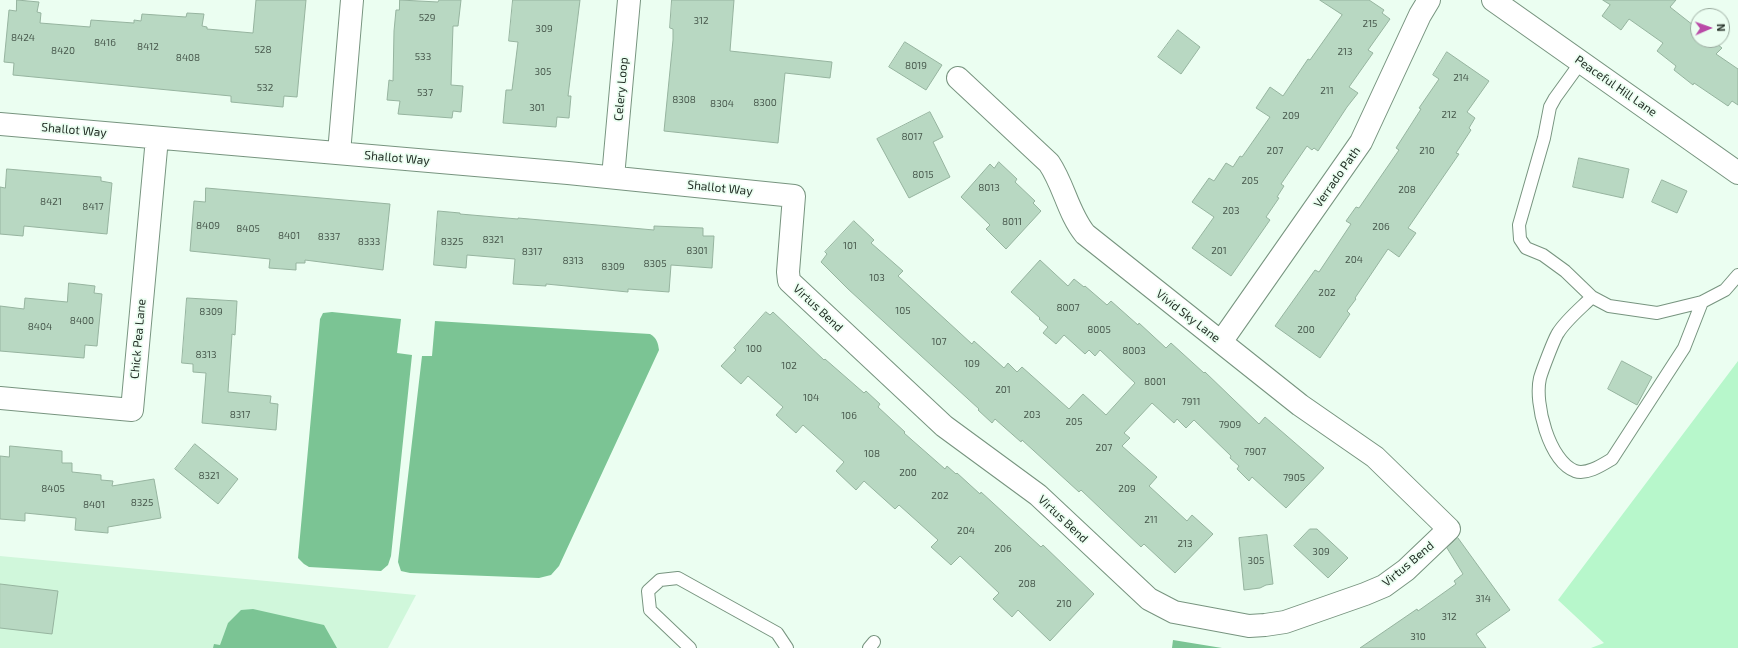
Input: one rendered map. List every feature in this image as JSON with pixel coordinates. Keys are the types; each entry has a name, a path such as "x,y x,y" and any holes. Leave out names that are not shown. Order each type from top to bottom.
{"street":[{"path":"338,153 352,0"},
{"name":"Celery Loop","path":"613,177 629,0"},
{"name":"Verrado Path","path":"1221,342 1361,142 1420,15 1430,0"},
{"name":"Peaceful Hill Lane","path":"1493,0 1738,173"},
{"name":"Vivid Sky Lane","path":"958,78 1049,163 1058,176 1076,222 1085,234 1300,406 1375,457 1449,529"},
{"name":"Shallot Way","path":"0,124 613,177 794,196"},
{"name":"Chick Pea Lane","path":"0,398 132,410 157,138"},
{"name":"Virtus Bend","path":"794,196 788,272 789,281 944,426 1038,495 1149,599 1162,607 1174,612 1249,626 1285,622 1384,586 1406,570 1449,529"}],"lane":[{"path":"1581,62 1550,107 1544,138 1519,225 1520,239 1526,248 1543,255 1565,271 1592,297 1609,306 1657,313 1702,302 1725,290 1738,275"},
{"path":"1592,297 1558,333 1540,379 1540,414 1550,444 1564,464 1576,471 1594,470 1612,459 1684,348 1702,302"},
{"path":"690,648 650,610 648,591 660,580 678,578 777,633 787,648"}],"shaded area":[{"path":"332,312 401,319 397,353 412,355 391,556 388,565 381,571 309,567 298,558 320,319 323,313"},
{"path":"435,321 650,334 657,341 659,350 559,566 551,575 539,578 410,573 401,571 398,562 422,356 432,356"},
{"path":"1738,361 1738,648 1591,648 1604,643 1558,600"},
{"path":"0,556 416,595 388,648 0,648"},
{"path":"253,609 324,625 337,648 213,648 214,644 220,645 228,623 241,610"},
{"path":"1173,640 1222,648 1172,648"}],"building":[{"path":"17,0 39,2 37,12 41,13 40,23 90,27 91,20 134,23 134,20 141,21 142,14 186,17 187,13 204,14 202,26 207,27 207,29 253,33 256,0 306,0 297,97 284,96 283,107 231,102 231,96 13,75 14,63 4,62 9,10 16,11"},
{"path":"400,0 438,2 439,0 461,0 458,26 453,26 451,85 463,86 461,112 453,111 452,118 398,114 400,101 387,100 389,80 393,81 394,31 396,10 399,10"},
{"path":"513,0 580,0 568,96 571,96 569,118 557,117 556,127 503,123 506,90 512,90 518,42 509,41"},
{"path":"672,0 734,0 730,51 832,62 830,78 785,73 778,143 664,131 673,40 673,29 670,28"},
{"path":"1320,0 1369,0 1384,10 1382,13 1390,19 1368,50 1373,53 1349,87 1358,93 1318,151 1314,148 1312,150 1307,146 1281,184 1284,186 1277,197 1279,198 1266,217 1270,220 1231,276 1192,248 1214,217 1192,202 1209,178 1214,181 1226,163 1233,167 1240,156 1242,157 1270,117 1256,108 1270,87 1283,96 1308,59 1310,60 1342,15"},
{"path":"1603,0 1676,0 1670,7 1690,23 1690,48 1722,48 1716,54 1738,69 1738,105 1732,101 1728,106 1694,83 1693,85 1674,70 1676,66 1657,51 1663,43 1629,19 1621,30 1602,16 1610,5"},
{"path":"1178,30 1200,47 1181,74 1158,57"},
{"path":"905,42 942,65 926,90 889,67"},
{"path":"1447,52 1489,81 1467,112 1475,118 1469,128 1471,130 1456,153 1459,154 1408,228 1416,233 1399,257 1388,249 1347,311 1350,314 1320,358 1275,326 1315,270 1319,272 1351,224 1346,221 1356,207 1359,208 1399,150 1396,148 1421,109 1419,108 1439,79 1433,75"},
{"path":"930,112 943,137 933,142 950,177 909,198 877,139"},
{"path":"1579,158 1629,169 1623,198 1573,187"},
{"path":"999,162 1017,179 1015,182 1035,201 1033,203 1041,211 1006,249 986,229 990,225 961,197 990,164 994,168"},
{"path":"7,169 101,177 101,181 112,183 107,234 24,226 23,236 0,234 0,187 5,188"},
{"path":"1662,180 1687,191 1677,213 1652,202"},
{"path":"206,188 390,204 383,270 305,260 305,263 296,263 296,270 269,268 270,259 190,251 194,201 205,202"},
{"path":"438,211 654,230 654,226 703,228 703,236 714,236 712,268 671,265 669,292 628,289 628,292 546,284 546,286 513,284 515,259 467,255 466,268 434,265"},
{"path":"854,221 874,240 871,243 903,271 898,276 972,344 974,341 1004,368 1008,363 1017,372 1022,367 1069,409 1083,394 1106,415 1135,383 1100,350 1095,356 1089,350 1085,354 1064,335 1056,344 1043,333 1048,327 1011,292 1040,260 1068,286 1074,279 1084,287 1085,286 1107,305 1111,301 1138,325 1139,323 1166,348 1171,343 1204,373 1205,372 1259,424 1265,417 1324,468 1286,508 1252,477 1249,481 1237,469 1239,466 1230,458 1231,456 1194,420 1186,428 1177,419 1174,423 1152,403 1124,433 1130,438 1122,446 1157,477 1149,486 1187,521 1192,515 1213,534 1175,573 1144,544 1141,547 1081,490 1079,492 1022,440 1021,442 995,419 992,423 978,410 979,409 848,289 821,262 827,254 825,252"},
{"path":"69,283 95,286 94,293 102,294 97,346 85,345 84,358 0,351 0,306 24,309 25,298 67,302"},
{"path":"187,298 237,301 235,335 232,334 228,392 271,396 270,403 278,404 276,430 202,423 206,373 193,372 193,364 182,363"},
{"path":"766,312 770,315 773,312 824,360 825,359 864,393 866,391 880,404 878,407 905,432 904,433 945,469 947,466 980,494 981,492 1041,547 1043,545 1094,594 1050,641 1018,610 1012,617 993,599 999,593 960,556 951,565 931,547 938,540 899,505 895,509 864,481 856,490 836,471 844,462 803,425 796,433 776,415 783,407 748,376 741,384 721,366 736,350 734,348"},
{"path":"1622,361 1652,377 1637,405 1608,389"},
{"path":"195,444 238,479 218,504 175,469"},
{"path":"10,446 62,451 62,463 72,463 72,472 101,475 101,480 113,481 112,486 154,479 161,518 108,527 108,533 75,530 76,518 25,513 25,521 0,519 0,456 9,457"},
{"path":"1310,529 1317,529 1348,558 1328,578 1294,546"},
{"path":"1267,535 1273,584 1260,588 1244,590 1239,538"},
{"path":"1458,538 1510,610 1476,634 1486,648 1360,648 1417,609 1418,611 1456,584 1454,581 1463,574 1447,548"},
{"path":"0,584 58,591 52,634 0,628"}]}
